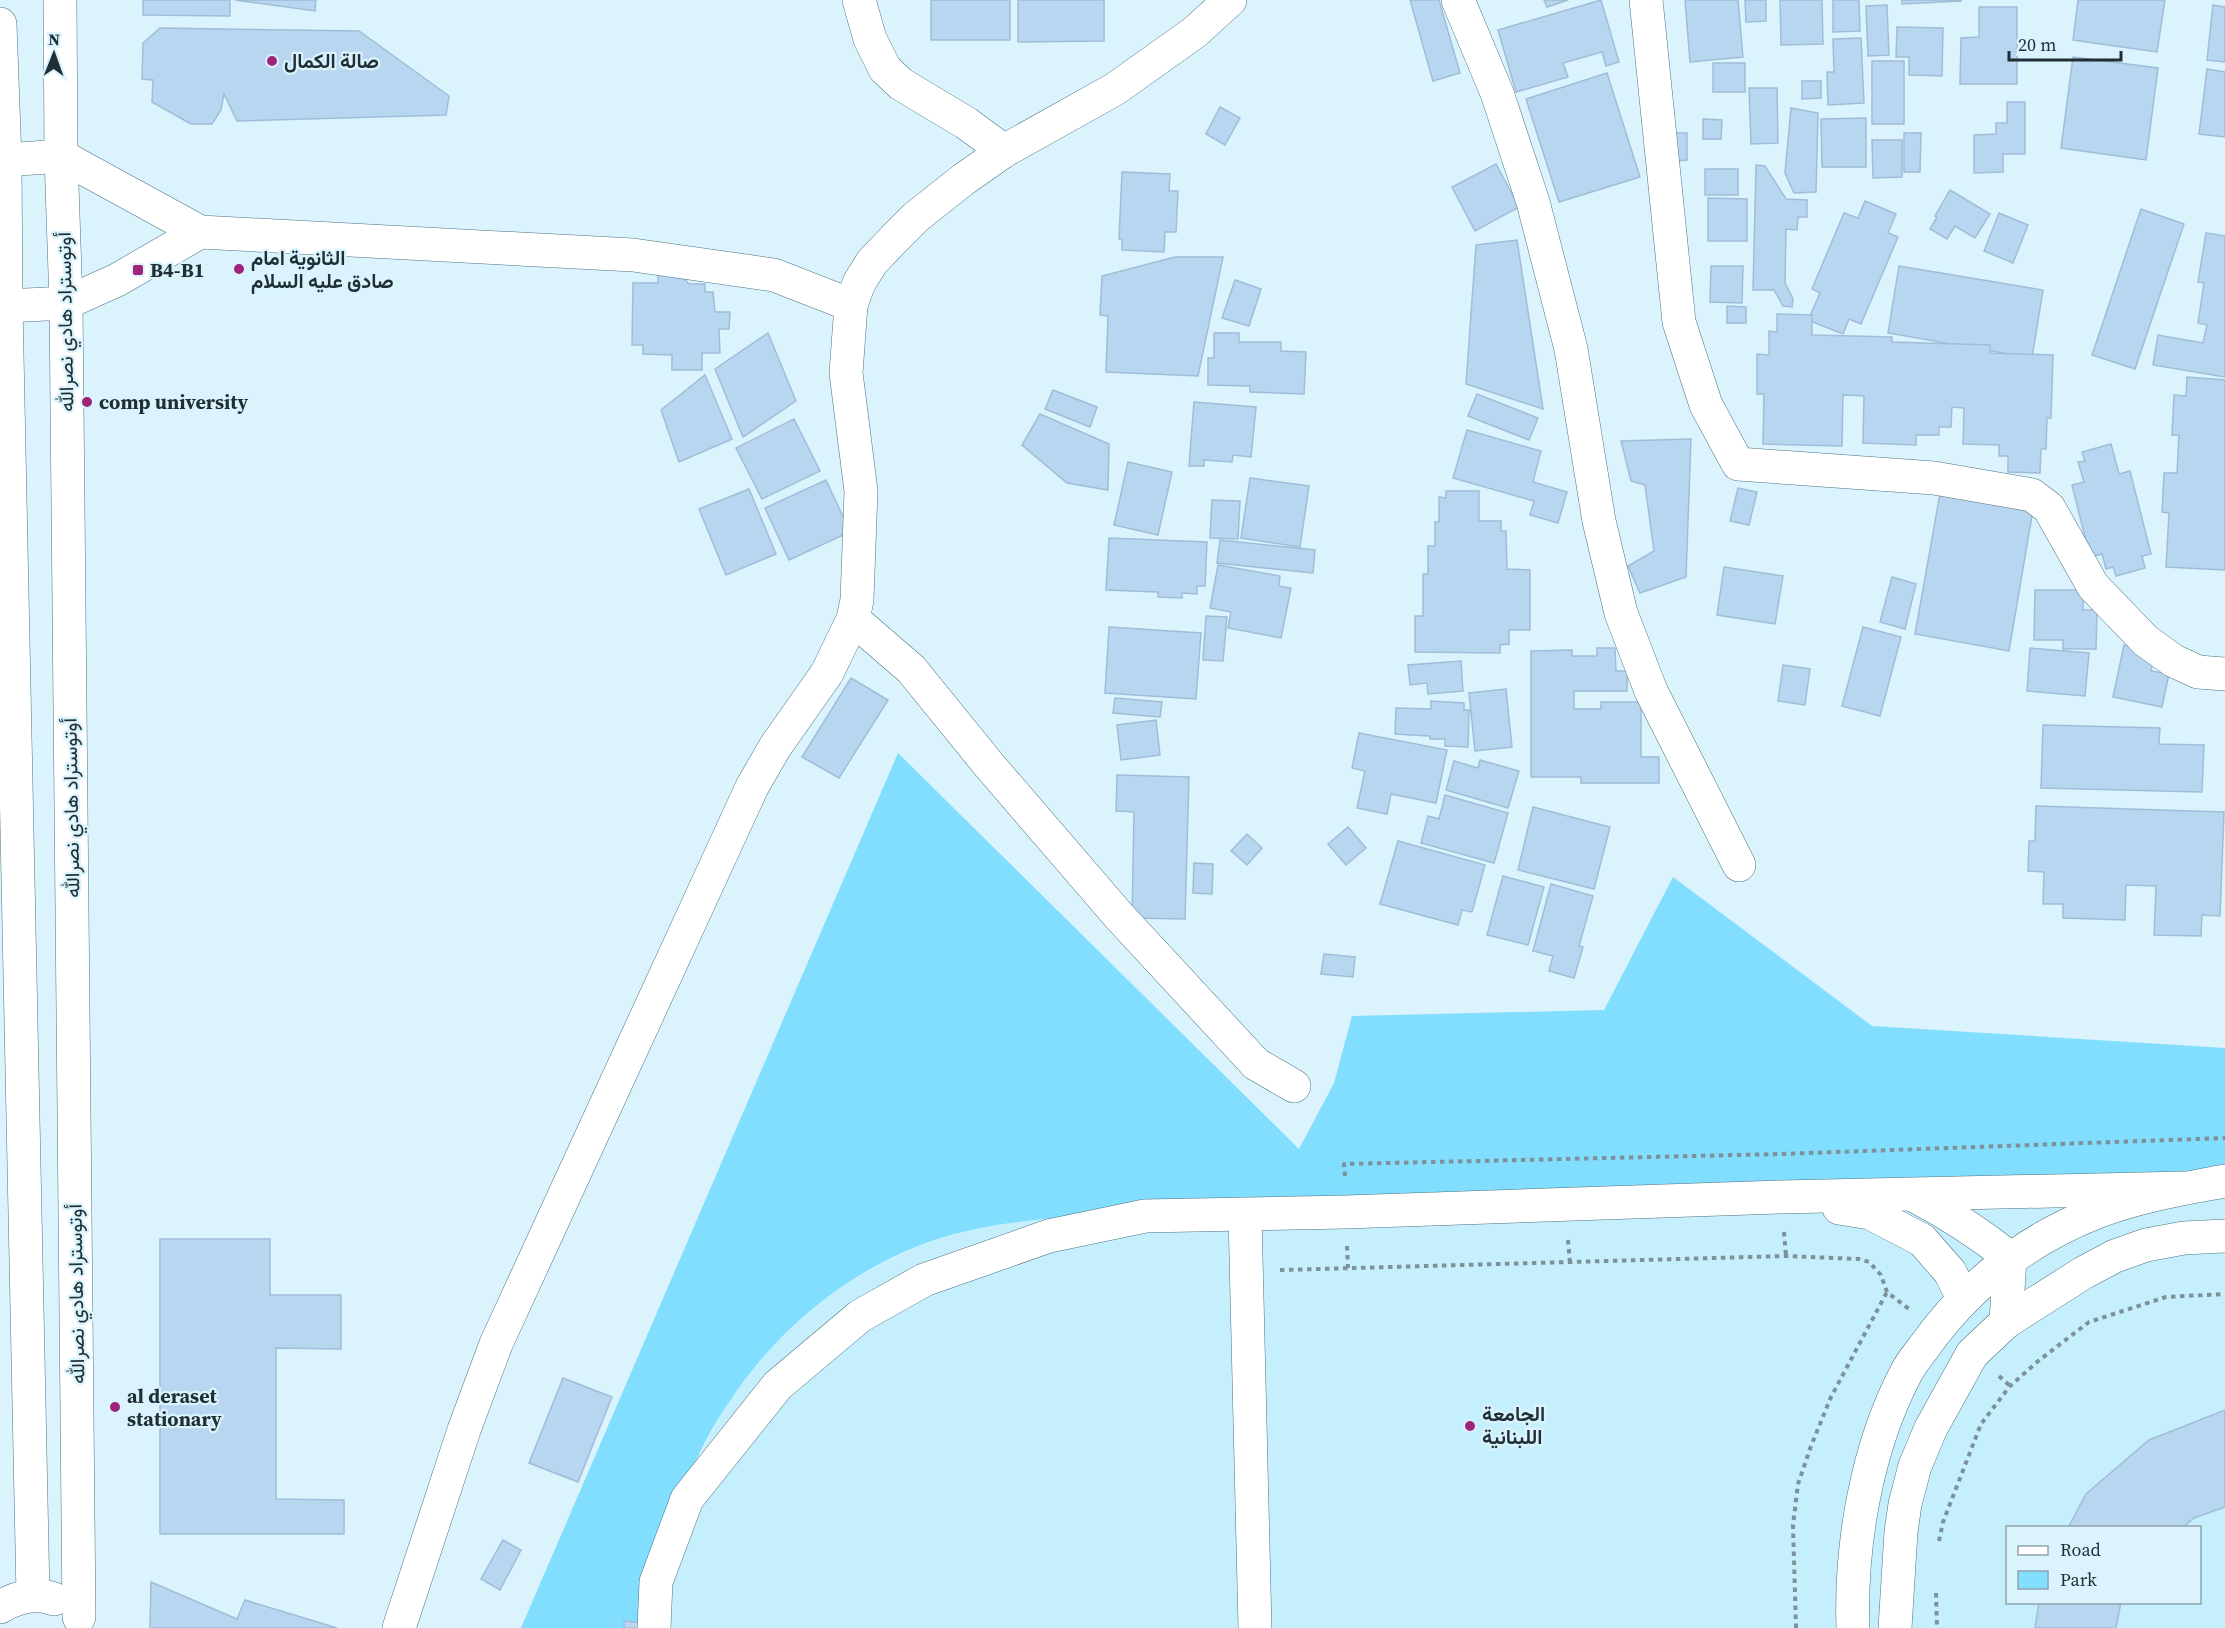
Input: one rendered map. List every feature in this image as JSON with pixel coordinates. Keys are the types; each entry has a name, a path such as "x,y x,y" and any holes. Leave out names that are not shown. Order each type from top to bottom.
{"main road":[{"name":"أوتوستراد هادي نصرالله","path":"60,0 60,156 66,303 82,1622"},
{"path":"859,0 870,39 885,69 901,84 966,123 1004,152"},
{"path":"399,1628 464,1430 496,1344 752,788 775,747 827,673 852,620 856,600 861,491 846,373 851,305 860,283 872,262 916,217 964,179 1004,152 1115,88 1195,32 1230,0"},
{"path":"1458,0 1497,93 1533,202 1571,349 1599,521 1622,613 1651,692 1739,865"},
{"path":"1646,0 1679,322 1706,405 1738,464 1934,478 2032,495 2049,508 2093,586 2146,641 2174,661 2198,672 2225,674"},
{"path":"0,24 3,304 33,1595"},
{"path":"2,162 60,156 200,232 633,255 774,275 851,305"},
{"path":"3,304 66,303 117,280 200,232"},
{"path":"852,620 911,669 989,765 1119,916 1256,1064 1294,1086"},
{"path":"1853,1628 1855,1566 1861,1510 1872,1458 1907,1371 1936,1330 1963,1298 2010,1258 2055,1232 2097,1212 2184,1188 2225,1181"},
{"path":"654,1628 656,1582 687,1498 778,1385 860,1316 924,1281 1049,1236 1145,1216 1346,1212 1781,1197 2184,1188"},
{"path":"1913,1195 1947,1212 2010,1258"},
{"path":"1781,1197 1870,1213 1922,1240 1950,1272 1963,1298"},
{"path":"1245,1215 1255,1628"},
{"path":"1895,1628 1905,1504 1916,1466 1931,1428 1972,1354 2006,1322 2083,1273 2115,1256 2146,1245 2184,1238 2225,1236"},
{"path":"2006,1322 2010,1258"},
{"path":"0,1607 15,1599 33,1595 50,1597 66,1604 82,1622"}],"path":[{"path":"1347,1268 1344,1164 1781,1154 2225,1138"},
{"path":"1246,1270 1815,1257 1859,1259 1869,1262 1881,1275 1887,1292 1936,1330"},
{"path":"1796,1628 1793,1525 1798,1484 1831,1397 1887,1292"},
{"path":"1939,1543 1943,1522 1981,1424 2010,1386 2037,1362 2089,1322 2166,1297 2225,1294"},
{"path":"1972,1354 2010,1386"},
{"path":"1936,1585 1937,1628"}],"shaded area":[{"name":"الجامعة اللبنانية","path":"2225,1190 2225,1628 662,1628 688,1484 725,1408 776,1342 844,1285 882,1263 923,1245 965,1231 1053,1218"}],"green space":[{"path":"898,753 1299,1149 1334,1083 1352,1016 1604,1010 1673,877 1872,1026 2225,1048 2225,1190 1053,1218 967,1231 899,1254 837,1290 808,1312 782,1337 736,1392 702,1448 688,1484 662,1628 521,1628"}],"building":[{"path":"143,0 230,0 230,16 143,15"},
{"path":"235,0 316,0 315,11"},
{"path":"931,0 1010,0 1010,40 931,40"},
{"path":"1018,0 1104,0 1104,41 1018,42"},
{"path":"1410,0 1439,0 1460,73 1433,81"},
{"path":"1544,0 1568,0 1547,7"},
{"path":"1601,0 1619,62 1606,66 1602,52 1563,63 1568,77 1516,92 1498,30"},
{"path":"1685,0 1738,0 1743,57 1690,62"},
{"path":"1745,0 1766,0 1766,21 1746,22"},
{"path":"1780,0 1822,0 1823,44 1781,45"},
{"path":"1833,0 1859,0 1860,31 1833,32"},
{"path":"1902,0 1961,0 1961,1 1902,4"},
{"path":"2078,0 2165,0 2157,52 2073,40"},
{"path":"1887,5 1889,55 1868,56 1866,6"},
{"path":"2213,5 2225,7 2225,62 2207,60"},
{"path":"1979,7 2017,7 2017,84 1960,84 1961,38 1979,37"},
{"path":"1897,27 1943,28 1942,76 1909,75 1909,57 1896,57"},
{"name":"صالة الكمال","path":"160,28 359,31 449,96 446,115 237,121 224,94 221,110 212,124 191,124 152,102 153,80 142,79 143,43"},
{"path":"1861,38 1864,103 1828,105 1827,72 1834,72 1833,39"},
{"path":"2073,57 2158,68 2146,160 2061,148"},
{"path":"1872,61 1904,61 1904,124 1872,124"},
{"path":"1713,63 1745,63 1745,92 1713,92"},
{"path":"2207,69 2225,72 2225,137 2199,134"},
{"path":"1607,73 1640,177 1559,202 1526,99"},
{"path":"1802,81 1821,81 1821,98 1802,99"},
{"path":"1749,88 1777,88 1778,143 1751,144"},
{"path":"2007,102 2025,102 2025,154 2003,154 2003,172 1974,173 1974,135 1996,134 1996,123 2007,123"},
{"path":"1220,107 1240,118 1225,145 1206,134"},
{"path":"1791,108 1818,113 1816,192 1794,193 1785,173"},
{"path":"1866,118 1866,167 1822,167 1821,119"},
{"path":"1703,119 1722,120 1721,139 1703,139"},
{"path":"1674,133 1687,133 1687,160 1674,161"},
{"path":"1904,133 1921,133 1920,172 1904,172"},
{"path":"1872,140 1902,140 1902,177 1873,178"},
{"path":"1496,164 1519,207 1475,231 1452,187"},
{"path":"1756,165 1765,166 1786,199 1807,200 1807,217 1798,217 1797,230 1786,229 1785,283 1793,299 1792,307 1783,306 1774,290 1753,290"},
{"path":"1705,169 1738,169 1738,195 1705,195"},
{"path":"1122,172 1170,174 1169,191 1178,191 1176,232 1165,232 1164,252 1122,250 1122,239 1119,239"},
{"path":"1950,190 1990,214 1975,238 1955,226 1947,239 1930,229"},
{"path":"1708,198 1747,199 1747,241 1708,241"},
{"path":"1865,201 1896,214 1888,233 1898,237 1861,324 1849,319 1843,334 1808,320 1820,293 1812,289 1844,213 1858,218"},
{"path":"2141,209 2184,224 2135,369 2092,355"},
{"path":"1999,213 2028,225 2013,263 1984,251"},
{"path":"2206,233 2225,236 2225,377 2153,365 2158,335 2203,343 2207,325 2198,323 2204,283 2198,282"},
{"path":"1517,240 1543,409 1466,384 1476,245"},
{"path":"1175,257 1223,257 1198,376 1106,372 1108,316 1100,315 1102,276"},
{"path":"1711,266 1743,266 1742,303 1710,302"},
{"path":"1899,266 2043,290 2032,358 1888,333"},
{"path":"658,275 682,276 689,284 705,284 705,292 713,292 715,312 730,312 729,329 719,329 720,353 702,353 702,370 672,370 672,355 643,354 643,345 632,345 633,283 658,283"},
{"path":"1235,280 1261,289 1249,326 1222,318"},
{"path":"1727,306 1746,307 1746,323 1727,323"},
{"path":"1777,314 1812,315 1812,335 1892,337 1892,342 1990,345 1990,353 2053,355 2051,418 2047,418 2046,449 2041,449 2040,473 2008,472 2008,456 1999,456 1999,445 1963,444 1964,408 1952,407 1951,427 1939,427 1939,435 1916,435 1916,445 1863,443 1864,396 1843,395 1842,446 1763,444 1764,394 1757,394 1757,354 1769,355 1769,331 1777,332"},
{"path":"768,333 796,401 743,437 715,369"},
{"path":"1214,333 1239,333 1239,342 1281,342 1281,351 1306,352 1304,394 1250,392 1250,386 1208,385 1208,358 1214,358"},
{"path":"705,375 732,439 679,462 661,410"},
{"path":"2187,377 2225,380 2225,570 2166,567 2169,513 2162,512 2164,473 2177,473 2179,435 2172,435 2174,395 2186,396"},
{"path":"1053,390 1097,407 1090,427 1045,409"},
{"path":"1477,394 1538,418 1529,440 1468,416"},
{"path":"1194,402 1256,407 1251,457 1233,455 1232,462 1204,460 1204,466 1189,466"},
{"path":"1040,414 1109,444 1108,490 1067,483 1022,445"},
{"path":"794,419 820,471 762,499 736,448"},
{"path":"1467,430 1541,451 1533,482 1567,492 1558,523 1530,515 1534,501 1453,478"},
{"path":"1691,439 1686,577 1640,593 1628,566 1654,551 1645,485 1631,481 1621,441"},
{"path":"2111,444 2119,474 2130,471 2151,554 2142,556 2145,568 2116,576 2113,567 2106,569 2102,554 2090,557 2072,485 2084,482 2078,462 2085,461 2082,452"},
{"path":"1128,462 1172,472 1158,535 1114,525"},
{"path":"1250,478 1309,486 1300,547 1241,538"},
{"path":"826,480 850,532 789,560 765,508"},
{"path":"1738,488 1757,492 1749,525 1730,521"},
{"path":"1941,488 2034,504 2009,651 1915,634"},
{"path":"749,489 776,554 726,575 699,509"},
{"path":"1446,491 1479,491 1479,521 1501,521 1501,531 1506,531 1507,569 1530,570 1530,630 1509,630 1509,644 1500,645 1500,653 1415,652 1415,616 1423,616 1423,574 1428,574 1428,546 1435,546 1435,522 1439,522 1439,497 1446,498"},
{"path":"1212,500 1240,501 1238,539 1210,538"},
{"path":"1109,538 1207,542 1205,586 1197,586 1197,594 1182,593 1182,598 1158,597 1158,592 1106,590"},
{"path":"1220,540 1315,550 1313,573 1217,563"},
{"path":"1218,565 1280,576 1279,586 1291,588 1281,638 1228,628 1231,612 1210,608"},
{"path":"1724,567 1783,576 1775,624 1717,615"},
{"path":"1892,577 1916,584 1905,629 1880,622"},
{"path":"2035,590 2083,590 2083,610 2097,610 2096,649 2063,649 2063,640 2034,640"},
{"path":"1206,616 1227,617 1223,661 1203,660"},
{"path":"1109,627 1201,633 1196,699 1105,693"},
{"path":"1863,627 1901,637 1880,716 1842,706"},
{"path":"2124,645 2155,651 2151,671 2169,674 2162,707 2113,697"},
{"path":"1597,648 1615,648 1616,671 1627,671 1627,691 1574,691 1574,709 1601,709 1601,702 1641,702 1641,757 1659,757 1659,783 1581,783 1581,777 1531,777 1531,651 1572,650 1572,656 1597,656"},
{"path":"2030,648 2089,653 2085,696 2027,691"},
{"path":"1461,661 1463,691 1428,694 1427,683 1410,685 1408,665"},
{"path":"1783,665 1810,669 1805,705 1778,701"},
{"path":"851,678 888,700 839,778 802,757"},
{"path":"1506,689 1512,747 1475,751 1469,693"},
{"path":"1115,698 1162,702 1160,717 1113,713"},
{"path":"1431,701 1464,703 1464,710 1469,710 1468,747 1445,746 1445,739 1430,739 1430,736 1395,734 1396,708 1431,709"},
{"path":"1156,720 1160,755 1121,760 1117,725"},
{"path":"2043,725 2160,728 2159,744 2204,745 2202,792 2041,788"},
{"path":"1359,733 1447,750 1436,803 1391,794 1387,814 1357,808 1365,771 1352,768"},
{"path":"1480,760 1519,771 1508,808 1446,790 1454,761 1478,768"},
{"path":"1117,775 1189,777 1185,919 1132,918 1134,812 1116,811"},
{"path":"1445,795 1508,813 1494,863 1421,843 1428,816 1439,819"},
{"path":"2036,806 2224,812 2220,916 2202,915 2201,936 2154,935 2156,886 2126,885 2125,920 2063,918 2063,904 2043,904 2044,872 2028,871 2029,841 2035,841"},
{"path":"1533,807 1610,827 1594,889 1518,870"},
{"path":"1348,827 1366,848 1346,865 1328,844"},
{"path":"1247,834 1262,848 1247,865 1231,851"},
{"path":"1398,841 1485,865 1472,912 1462,910 1458,925 1380,904"},
{"path":"1194,863 1213,864 1212,894 1193,893"},
{"path":"1503,876 1544,887 1528,945 1487,935"},
{"path":"1551,884 1593,896 1579,946 1583,947 1574,978 1549,971 1553,956 1533,951"},
{"path":"1324,954 1355,957 1353,977 1321,974"},
{"path":"160,1239 270,1239 270,1295 341,1295 341,1349 276,1348 276,1499 344,1500 344,1534 160,1534"},
{"path":"563,1378 612,1397 578,1482 529,1463"},
{"path":"2225,1410 2225,1507 2194,1518 2184,1526 2069,1526 2086,1494 2149,1440"},
{"path":"503,1540 521,1550 500,1590 481,1579"},
{"path":"151,1582 237,1619 245,1600 337,1628 150,1628"},
{"path":"2039,1604 2121,1604 2116,1628 2035,1628"},
{"path":"624,1621 643,1623 643,1628 624,1628"}],"place":[{"name":"صالة الكمال","path":"272,61"},
{"name":"الثانویة امام صادق عليه السلام","path":"239,269"},
{"name":"B4-B1","path":"138,270"},
{"name":"comp university","path":"87,402"},
{"name":"al deraset stationary","path":"115,1407"},
{"name":"الجامعة اللبنانية","path":"1470,1426"}]}
